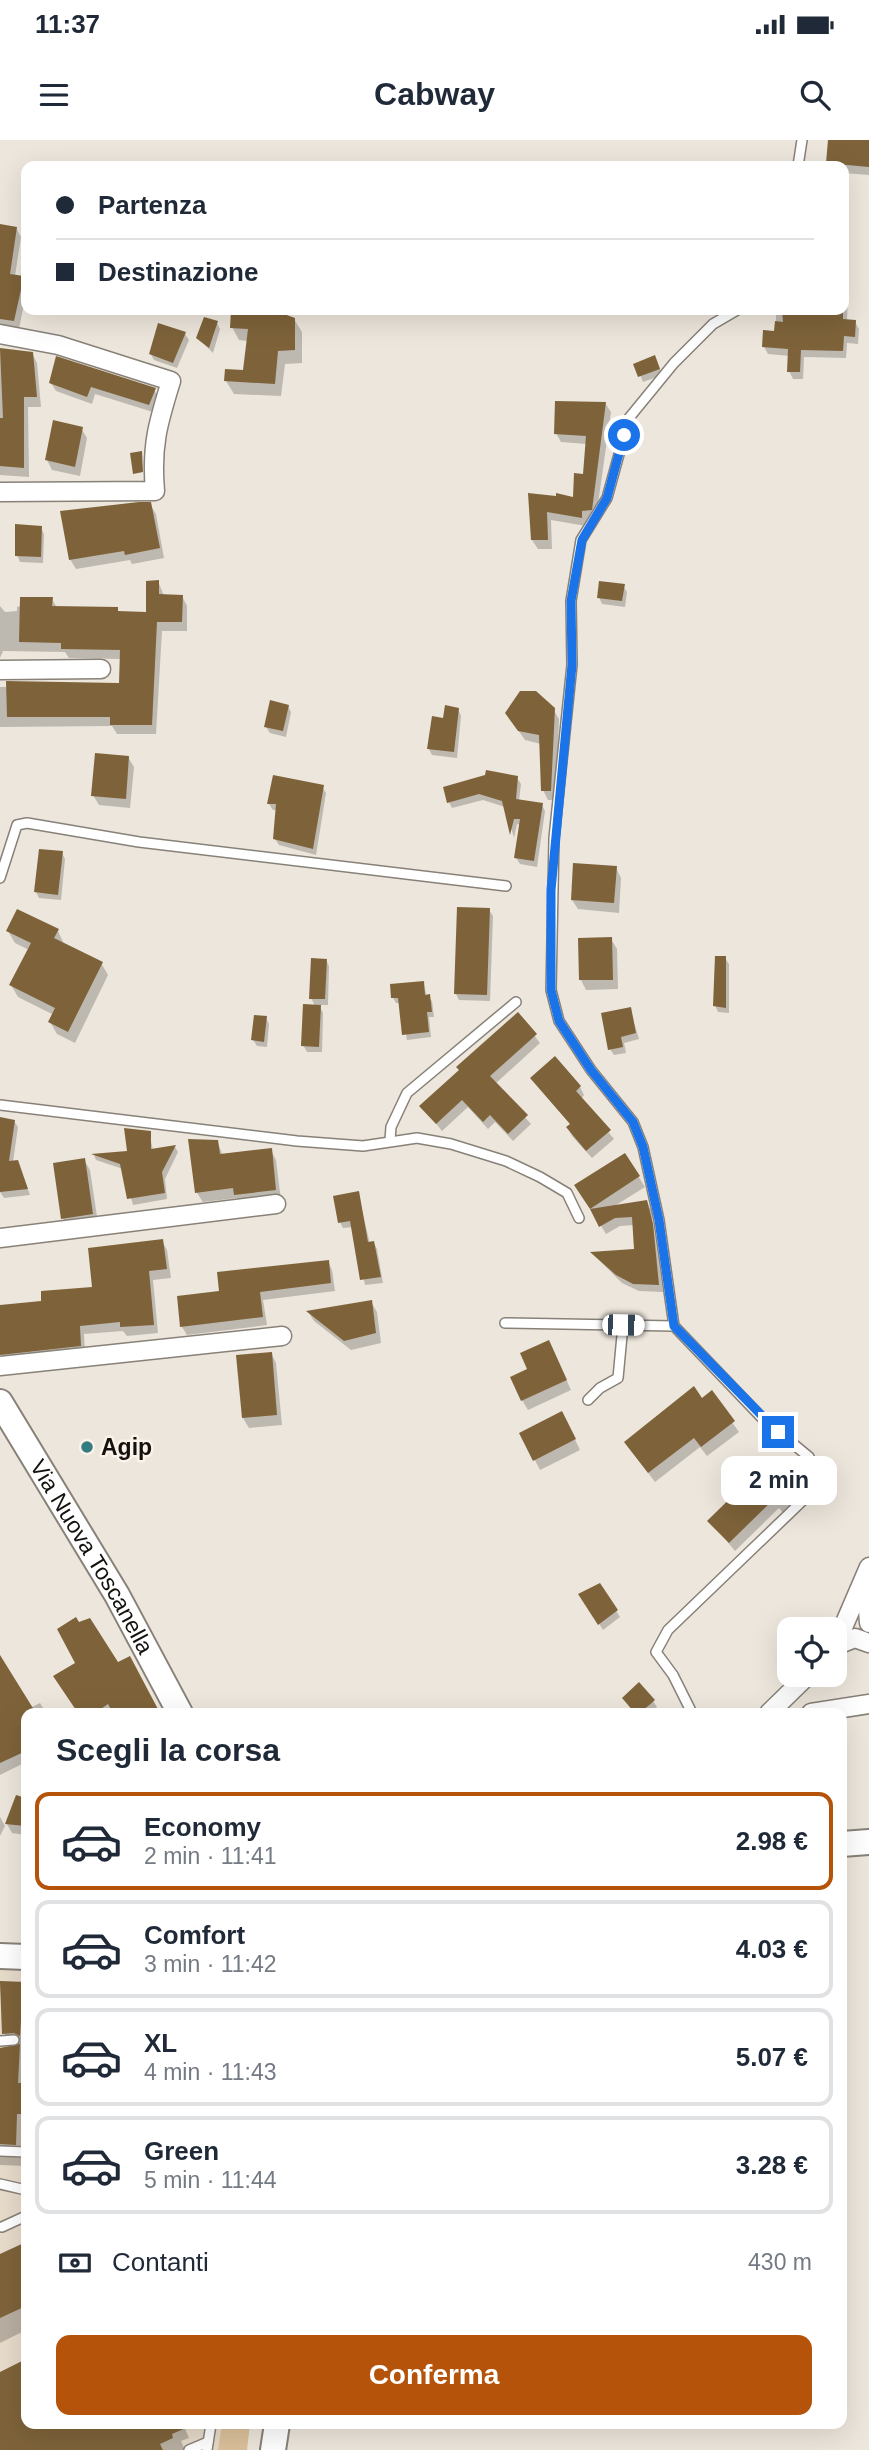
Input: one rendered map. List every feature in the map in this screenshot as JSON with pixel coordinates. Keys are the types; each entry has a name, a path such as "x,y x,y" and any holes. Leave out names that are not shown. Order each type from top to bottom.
{"main road":[{"name":"Via Nuova Toscanella","path":"0,1402 117,1595 177,1708"},
{"path":"847,1844 869,1842"},
{"path":"0,1956 21,1957"},
{"path":"274,2450 276,2429"}],"street":[{"path":"0,334 58,345 171,381 156,428 152,457 155,491 0,492"},
{"path":"0,670 102,668"},
{"path":"0,1238 276,1204"},
{"path":"0,1366 282,1336"},
{"path":"868,1571 865,1594 869,1623"},
{"path":"847,1619 868,1571"},
{"path":"847,1641 855,1638 869,1643"},
{"path":"788,1705 800,1687"}],"lane":[{"path":"799,161 802,140"},
{"path":"690,1708 673,1675 656,1652 668,1630 820,1484 809,1457 763,1419 674,1326 654,1196 638,1135 633,1122 578,1051 559,1021 556,1010 551,990 552,864 572,665 571,601 582,540 607,498 629,418 674,363 713,324 728,315"},
{"path":"0,878 12,833 18,825 27,823 139,842 506,886"},
{"path":"390,1140 391,1127 407,1093 516,1002"},
{"path":"0,1105 298,1142 363,1146 417,1138 451,1144 506,1161 567,1193 579,1217"},
{"path":"505,1323 674,1326"},
{"path":"588,1401 600,1388 618,1378 623,1325"},
{"path":"0,2041 14,2040"},
{"path":"0,2151 21,2152"},
{"path":"0,2184 21,2189"},
{"path":"2,2227 21,2218"},
{"path":"189,2450 208,2446"}],"shaded area":[{"path":"0,1963 21,1964 21,2429 236,2429 234,2450 0,2450"},
{"path":"221,2429 249,2429 247,2450 218,2450"}],"building":[{"path":"828,140 869,140 869,167 849,165 849,161 826,161"},
{"path":"0,224 17,227 10,274 21,276 21,290 14,321 0,319"},
{"path":"231,315 287,315 295,318 295,350 278,351 275,384 224,381 225,369 243,370 248,329 230,328"},
{"path":"782,315 843,315 843,319 856,320 855,337 844,336 843,351 801,350 800,372 787,372 788,349 762,347 763,330 774,331 775,321 783,322"},
{"path":"204,317 218,321 209,348 196,338"},
{"path":"158,323 186,332 173,363 149,354"},
{"path":"0,348 33,352 37,397 24,397 24,468 0,466 0,418 3,418"},
{"path":"655,355 660,369 638,377 633,364"},
{"path":"56,356 156,388 149,405 91,387 87,397 49,383"},
{"path":"555,401 606,402 592,510 582,511 582,518 547,512 548,540 531,540 528,493 556,496 556,493 573,497 574,473 583,474 586,436 554,434"},
{"path":"53,420 83,427 75,467 45,460"},
{"path":"142,451 143,472 133,474 130,453"},
{"path":"151,502 160,548 125,555 124,551 69,560 60,511"},
{"path":"15,524 42,526 41,557 15,556"},
{"path":"159,580 159,594 183,595 182,622 157,622 152,725 110,725 110,717 7,717 6,681 119,683 120,650 61,649 61,643 19,642 20,597 53,597 52,606 118,607 118,611 146,612 146,581"},
{"path":"599,581 625,584 622,601 597,598"},
{"path":"520,691 536,691 555,708 551,791 541,791 539,735 518,731 505,713"},
{"path":"270,700 289,705 283,731 264,727"},
{"path":"445,705 459,708 454,752 427,749 432,716 443,718"},
{"path":"95,753 129,756 126,799 91,796"},
{"path":"486,770 518,776 516,799 543,803 534,861 514,858 520,819 514,819 510,835 502,801 479,794 447,803 443,787 485,775"},
{"path":"273,775 324,785 313,849 273,839 276,804 267,804"},
{"path":"39,849 63,851 58,895 34,892"},
{"path":"573,863 617,866 614,903 571,900"},
{"path":"457,907 490,908 487,995 454,994"},
{"path":"17,909 59,929 54,938 103,962 68,1032 48,1022 55,1008 9,985 31,943 6,931"},
{"path":"612,937 613,980 579,980 578,938"},
{"path":"715,956 726,956 726,1008 713,1006"},
{"path":"311,958 327,959 325,999 309,999"},
{"path":"424,981 425,995 430,994 432,1012 427,1012 429,1032 402,1035 398,998 391,998 390,984"},
{"path":"303,1004 321,1005 319,1047 301,1046"},
{"path":"631,1007 636,1033 621,1037 623,1047 608,1050 601,1013"},
{"path":"518,1012 537,1034 490,1076 528,1115 508,1134 490,1115 483,1122 462,1100 436,1124 419,1106 459,1070 456,1067"},
{"path":"254,1015 267,1016 264,1042 251,1040"},
{"path":"555,1056 581,1086 576,1091 611,1130 586,1151 566,1127 570,1124 530,1078"},
{"path":"0,1117 15,1120 9,1161 18,1160 28,1189 0,1192"},
{"path":"124,1128 151,1131 151,1149 176,1145 162,1172 165,1193 127,1199 120,1164 91,1154 127,1151"},
{"path":"188,1139 218,1140 220,1154 272,1148 276,1190 234,1195 233,1188 195,1193"},
{"path":"625,1153 640,1176 590,1209 574,1185"},
{"path":"85,1158 93,1214 61,1219 53,1163"},
{"path":"359,1191 368,1242 374,1241 381,1277 360,1280 350,1221 338,1223 333,1196"},
{"path":"647,1200 653,1224 659,1285 633,1284 616,1275 590,1252 634,1249 632,1217 615,1218 599,1227 590,1209"},
{"path":"163,1239 167,1269 149,1271 154,1325 120,1327 120,1322 80,1326 81,1346 0,1355 0,1305 41,1301 41,1291 92,1287 88,1248"},
{"path":"329,1260 331,1283 260,1292 263,1317 180,1327 177,1296 219,1291 217,1272"},
{"path":"372,1300 376,1333 344,1341 306,1311"},
{"path":"549,1340 567,1380 521,1401 510,1377 527,1369 520,1353"},
{"path":"272,1352 277,1415 242,1418 236,1355"},
{"path":"694,1386 702,1398 712,1390 735,1421 701,1447 694,1438 648,1473 624,1442"},
{"path":"562,1411 576,1439 533,1461 519,1433"},
{"path":"756,1473 778,1495 729,1543 707,1521"},
{"path":"600,1583 618,1610 598,1625 578,1594"},
{"path":"76,1617 79,1622 90,1618 118,1662 130,1656 157,1708 110,1708 108,1704 102,1708 75,1708 53,1676 75,1663 57,1629"},
{"path":"0,1655 33,1708 21,1708 21,1753 0,1763"},
{"path":"639,1682 655,1700 646,1708 631,1708 622,1698"},
{"path":"16,1795 21,1796 21,1826 5,1824"},
{"path":"0,1981 21,1982 20,2036 14,2033 2,2034"},
{"path":"20,2044 18,2083 21,2083 21,2114 17,2114 16,2145 0,2144 0,2048"},
{"path":"21,2244 21,2308 0,2318 0,2254"},
{"path":"21,2362 21,2429 184,2429 160,2444 163,2450 0,2450 0,2372"}],"place":[{"name":"Agip","path":"87,1447"}],"route":[{"path":"624,435 607,498 582,540 571,601 572,665 551,890 551,990 559,1021 591,1070 633,1122 643,1147 659,1220 674,1326 778,1432"}]}
